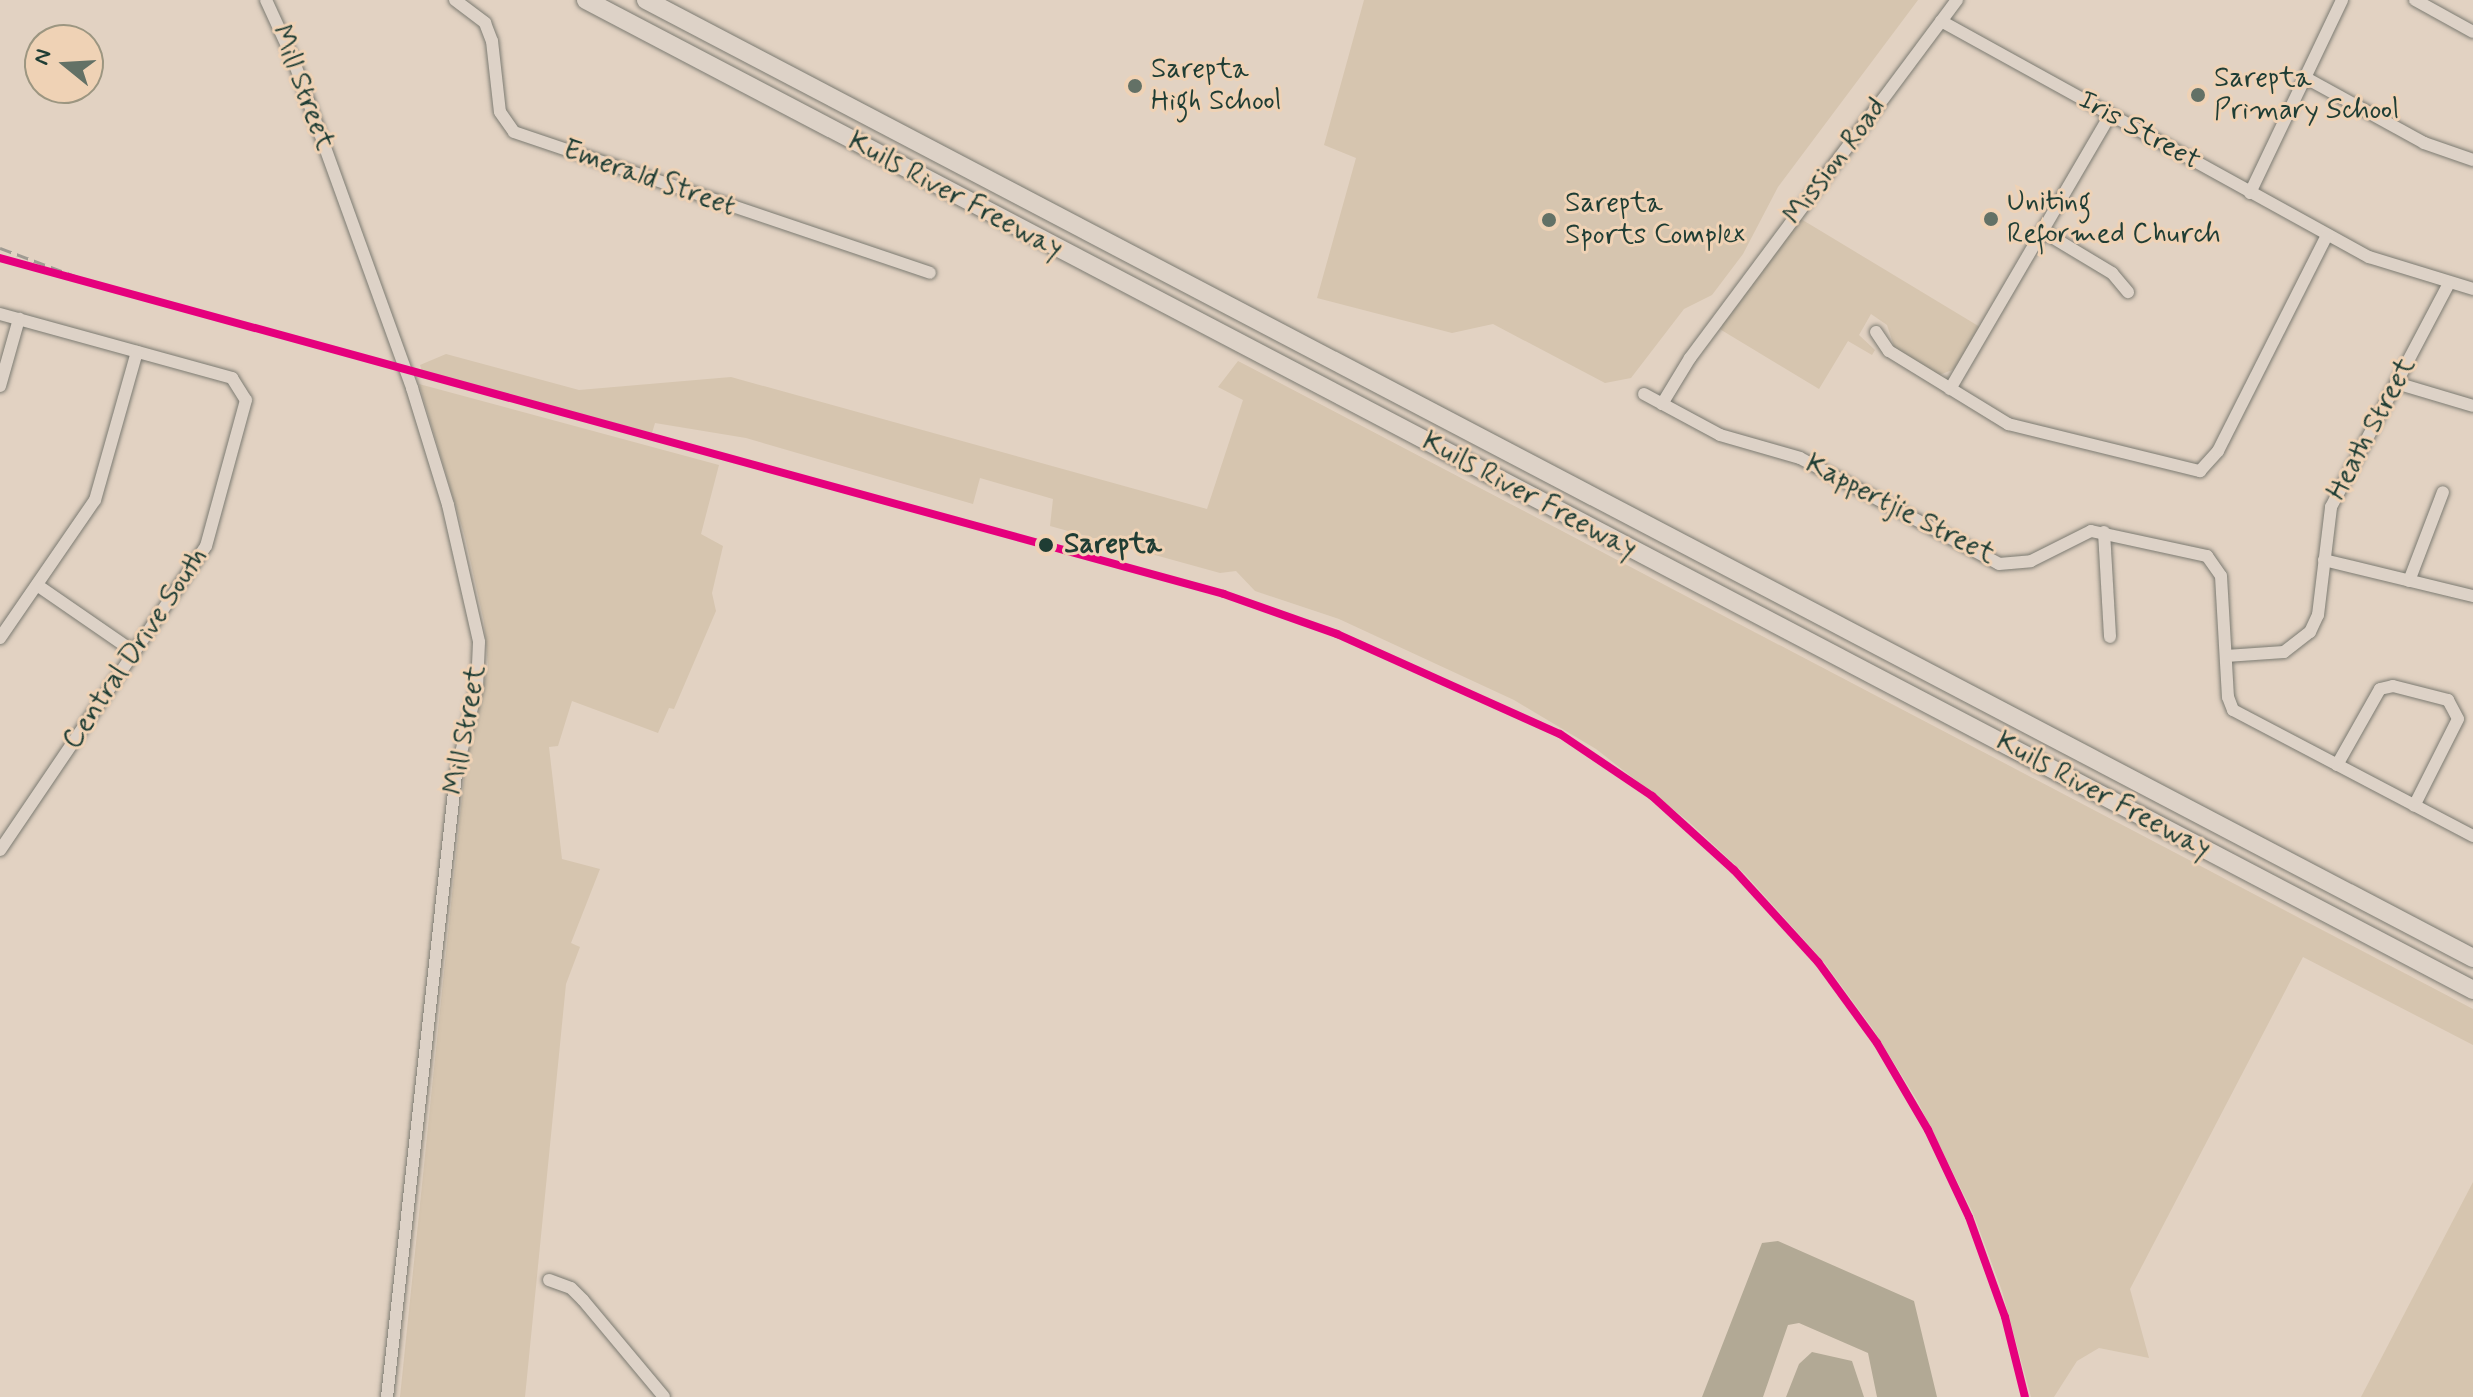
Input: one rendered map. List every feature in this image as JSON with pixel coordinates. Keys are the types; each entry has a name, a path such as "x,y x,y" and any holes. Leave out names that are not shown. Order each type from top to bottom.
{"highway":[{"name":"Kuils River Freeway","path":"586,0 2473,990"},
{"name":"Kuils River Freeway","path":"646,0 2473,958"}],"street":[{"name":"Mill Street","path":"266,0 302,83 412,388 463,563 479,662 456,774 387,1397"},
{"name":"Emerald Street","path":"455,0 473,12 489,32 500,112 514,132 930,273"},
{"name":"Mission Road","path":"1662,404 1690,358 1957,0"},
{"path":"2250,193 2342,0"},
{"path":"2415,0 2473,32"},
{"name":"Iris Street","path":"1941,21 2327,235 2385,264 2473,289"},
{"path":"2306,78 2424,143 2473,160"},
{"path":"1950,389 2110,115"},
{"path":"2042,231 2112,273 2128,292"},
{"path":"1876,332 1889,351 2016,427 2200,471 2218,451 2327,235"},
{"name":"Heath Street","path":"2226,656 2284,652 2299,645 2318,615 2331,507 2449,283"},
{"path":"0,314 137,352 95,500 0,638"},
{"path":"0,386 19,319"},
{"name":"Central Drive South","path":"0,850 208,541 246,407 241,385 228,377 137,352"},
{"path":"2396,383 2473,406"},
{"name":"Kappertjie Street","path":"1644,394 1720,435 1800,458 1999,564 2031,561 2076,534 2104,532 2203,554 2215,562 2221,576 2228,697 2237,713 2473,836"},
{"path":"2409,581 2443,492"},
{"path":"2104,532 2110,637"},
{"path":"2324,560 2473,596"},
{"path":"37,585 134,652"},
{"path":"2337,765 2380,689 2393,686 2448,700 2458,719 2414,806"},
{"path":"549,1280 571,1288 583,1300 664,1397"}],"shaded area":[{"name":"Sarepta Sports Complex","path":"1364,0 1918,0 1778,187 1743,254 1712,295 1684,309 1631,378 1605,383 1493,324 1452,333 1317,298 1356,158 1324,145"},
{"path":"1801,219 1980,327 1955,369 1939,375 1895,349 1887,325 1871,314 1859,335 1875,350 1872,355 1848,341 1819,389 1718,328"},
{"path":"446,354 579,390 731,377 1207,509 1243,400 1218,387 1238,361 2473,1009 2473,1045 2303,957 2130,1289 2149,1358 2099,1348 2077,1361 2054,1397 2031,1397 2002,1291 1973,1213 1917,1100 1873,1029 1824,962 1745,874 1688,821 1596,749 1514,700 1339,619 1255,591 1236,571 1220,573 1050,526 1053,499 980,478 973,504 746,438 655,423 652,433 422,371 420,365"},
{"path":"419,384 719,465 701,534 723,546 712,593 716,611 674,709 669,708 658,733 572,701 558,746 549,747 562,859 600,869 571,943 580,947 566,984 525,1397 400,1397 465,769 488,666 484,622 465,537"},
{"path":"2473,1182 2473,1397 2361,1397"},
{"path":"1778,1241 1914,1301 1937,1397 1877,1397 1868,1353 1799,1323 1788,1325 1763,1397 1702,1397 1762,1243"},
{"path":"1812,1352 1852,1361 1864,1397 1786,1397 1799,1364"}],"railway":[{"path":"0,248 105,287"}],"transit line":[{"path":"0,258 1224,594 1337,634 1560,734 1652,796 1734,870 1818,962 1877,1043 1928,1130 1969,1217 2005,1317 2025,1397"}],"place":[{"name":"Sarepta High School","path":"1135,86"},
{"name":"Sarepta Primary School","path":"2198,95"},
{"name":"Uniting Reformed Church","path":"1991,219"},
{"name":"Sarepta Sports Complex","path":"1549,220"},
{"name":"Sarepta","path":"1046,545"}]}
